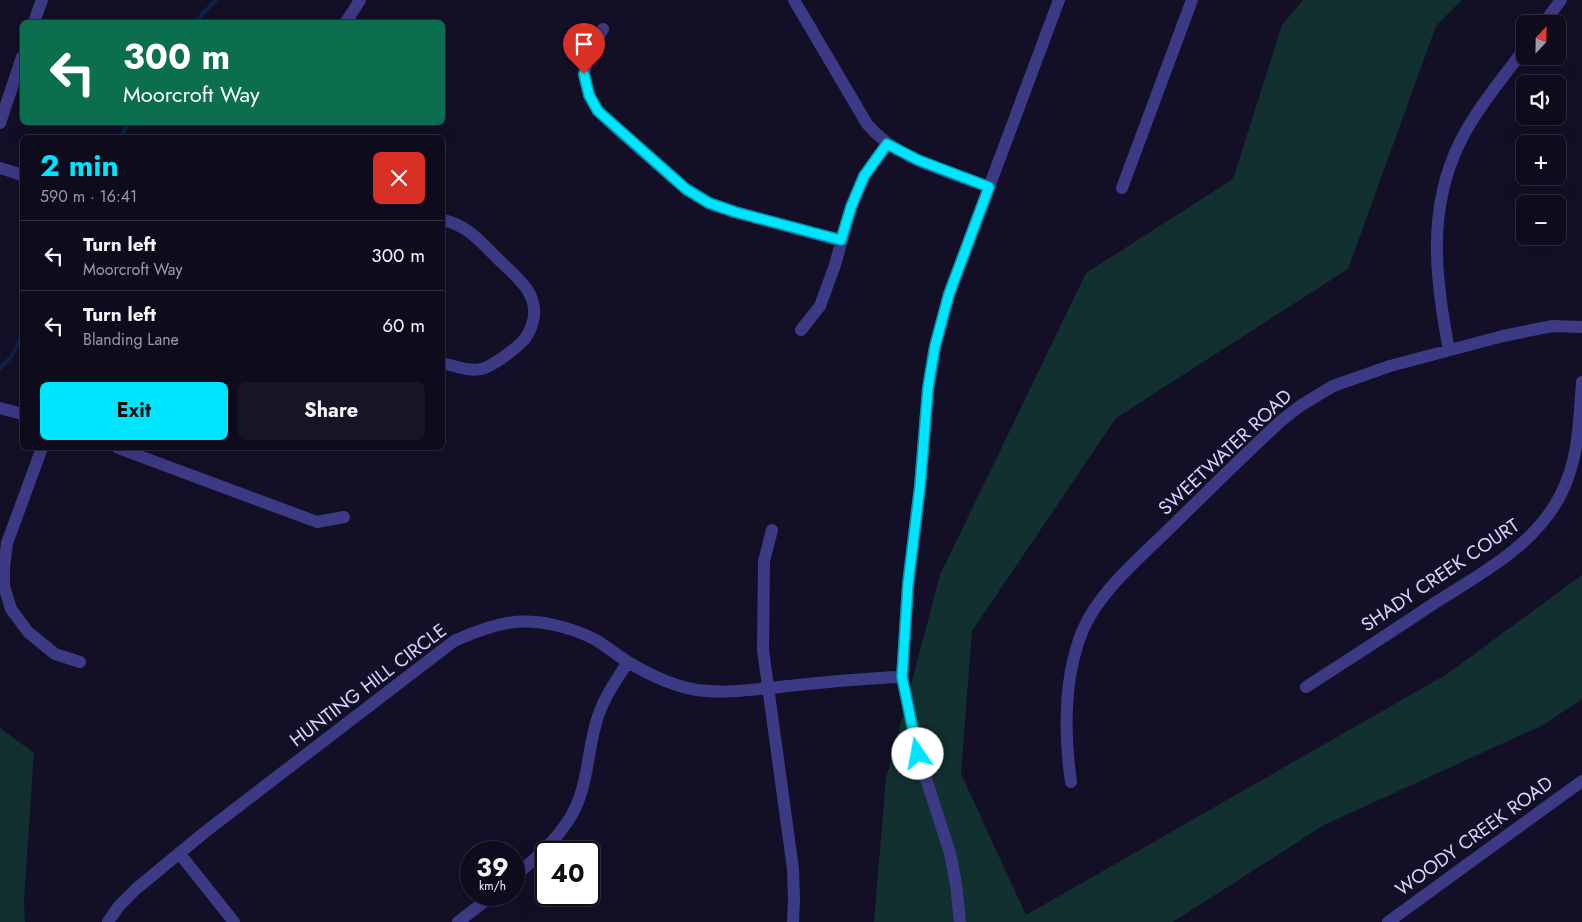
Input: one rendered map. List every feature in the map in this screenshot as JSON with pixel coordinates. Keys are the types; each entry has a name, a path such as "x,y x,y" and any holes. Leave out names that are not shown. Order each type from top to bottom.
{"street":[{"path":"35,20 42,0"},
{"path":"347,20 360,0"},
{"path":"794,0 867,124 877,136 887,144 918,160 989,187"},
{"path":"960,922 950,853 918,754 902,677 908,584 920,486 928,388 935,346 949,294 1059,0"},
{"path":"1122,188 1192,0"},
{"path":"1550,15 1561,0"},
{"path":"603,29 590,53 584,74 589,95 598,111 617,129 686,189 709,203 735,212 841,240"},
{"path":"1449,350 1438,279 1436,242 1439,205 1447,173 1460,142 1476,115 1516,60"},
{"path":"0,122 20,63"},
{"path":"802,330 820,306 835,265 851,207 864,176 887,144"},
{"path":"0,168 20,174"},
{"path":"445,220 451,221 468,230 525,286 533,300 534,316 528,337 523,343 492,366 485,369 471,370 445,365"},
{"name":"SWEETWATER ROAD","path":"1071,782 1068,761 1070,674 1082,630 1094,609 1106,593 1245,454 1282,420 1325,390 1349,380 1449,350 1537,329 1553,326 1582,327"},
{"name":"SHADY CREEK COURT","path":"1306,687 1503,560 1536,531 1554,507 1569,475 1578,436 1582,382"},
{"path":"0,408 20,413"},
{"path":"41,450 7,543 4,586 11,609 28,632 55,654 80,662"},
{"path":"123,450 317,522 344,517"},
{"path":"772,530 764,561 763,650 793,869 794,900 792,922"},
{"name":"HUNTING HILL CIRCLE","path":"108,922 131,893 179,853 454,641 478,630 509,622 528,622 572,630 596,640 628,662 668,682 696,690 726,692 862,678 902,677"},
{"path":"525,867 550,843 572,816 582,787 600,708 628,662"},
{"name":"WOODY CREEK ROAD","path":"1388,922 1582,781"},
{"path":"179,853 234,922"},
{"path":"458,922 479,906"}],"green space":[{"path":"1303,0 1462,0 1436,26 1348,269 1116,418 972,631 961,774 1026,915 1447,674 1582,575 1582,699 1543,725 1324,825 1173,922 874,922 886,779 940,575 1086,273 1233,179 1282,25"},
{"path":"0,728 34,753 24,900 25,922 0,922"}],"waterway":[{"path":"197,20 216,0"},
{"path":"122,135 127,125"},
{"path":"0,368 10,358 20,340"}],"route":[{"path":"584,74 589,95 598,111 617,129 686,189 709,203 735,212 841,240 851,207 864,176 887,144 918,160 989,187 949,294 935,346 928,388 920,486 908,584 902,677 918,754"}]}
